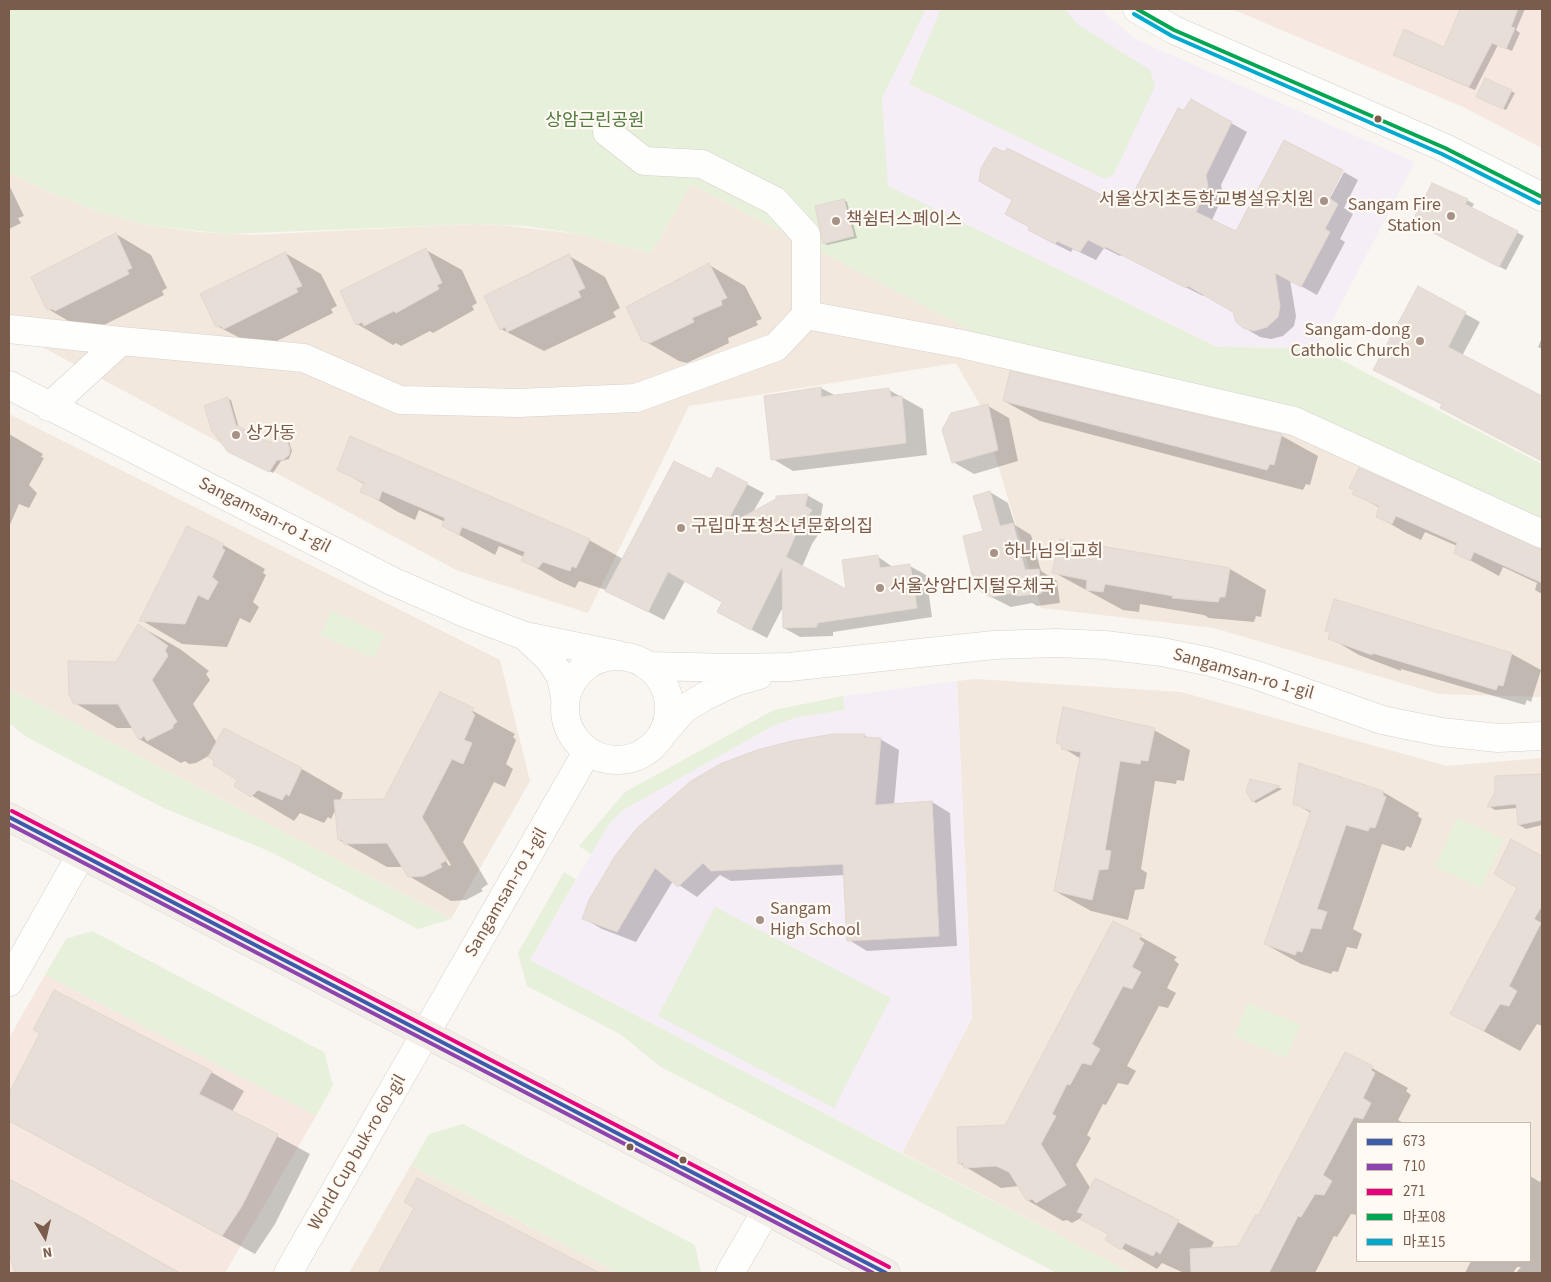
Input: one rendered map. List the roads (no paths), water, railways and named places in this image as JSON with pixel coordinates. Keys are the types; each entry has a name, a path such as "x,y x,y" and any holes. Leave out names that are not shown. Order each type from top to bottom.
{"main road":[{"path":"9,816 886,1273"}],"street":[{"path":"1137,9 1174,30 1445,148 1542,197"},
{"path":"9,330 304,358 400,400 518,403 636,398 776,347 806,316 806,235 776,202 702,164 644,161 607,132"},
{"path":"806,316 962,344 1294,421 1542,534"},
{"path":"49,407 121,341"},
{"name":"Sangamsan-ro 1-gil","path":"9,385 392,581 467,614 525,636"},
{"path":"525,636 632,657 648,666 659,676 668,693 670,711 664,732"},
{"path":"525,636 550,660 561,677 565,697 564,715 573,738 587,752 604,759 617,761 636,757 651,748 684,709 705,696 735,682 789,667"},
{"name":"Sangamsan-ro 1-gil","path":"789,667 994,645 1105,645 1162,652 1211,662 1259,676 1382,720 1433,731 1498,738 1542,736"},
{"path":"565,697 569,685 580,670 596,660 618,655"},
{"path":"648,666 789,667"},
{"name":"Sangamsan-ro 1-gil","path":"427,1034 587,752"},
{"path":"9,982 81,855"},
{"name":"World Cup buk-ro 60-gil","path":"288,1273 427,1034"},
{"path":"730,1273 766,1211"}],"place":[{"name":"서울상지초등학교병설유치원","path":"1324,201"},
{"name":"Sangam Fire Station","path":"1451,216"},
{"name":"책쉼터스페이스","path":"836,221"},
{"name":"Sangam-dong Catholic Church","path":"1420,341"},
{"name":"상가동","path":"236,435"},
{"name":"구립마포청소년문화의집","path":"681,528"},
{"name":"하나님의교회","path":"994,553"},
{"name":"서울상암디지털우체국","path":"880,588"},
{"name":"Sangam High School","path":"760,920"}],"park label":[{"name":"상암근린공원","path":"595,122"}]}
